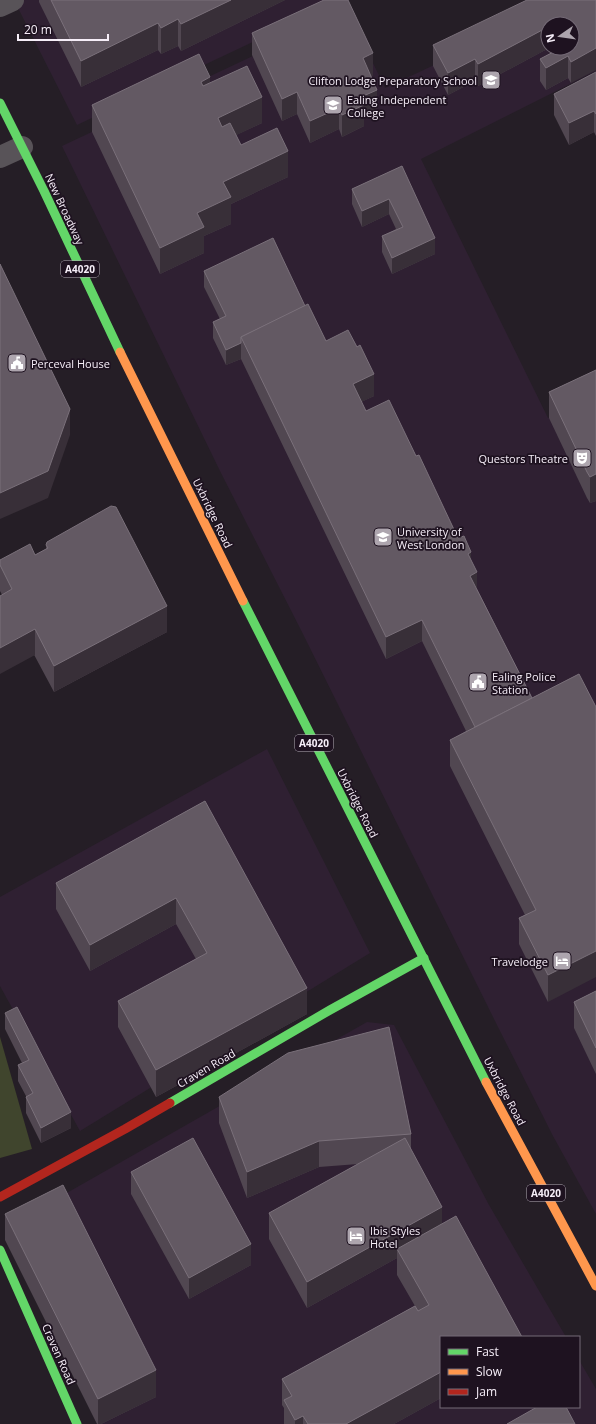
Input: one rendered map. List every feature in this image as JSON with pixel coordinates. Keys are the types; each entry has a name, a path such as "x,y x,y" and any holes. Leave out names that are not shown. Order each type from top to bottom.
{"main road":[{"name":"New Broadway","path":"0,103 108,326"},
{"name":"Uxbridge Road","path":"108,326 286,688 482,1074 596,1286"},
{"name":"Craven Road","path":"0,1196 125,1129 330,1010 424,958"},
{"name":"Craven Road","path":"0,1250 77,1424"}],"street":[{"path":"0,6 13,0"},
{"path":"0,157 22,147"}],"shaded area":[{"path":"14,0 329,0 331,5 77,125"},
{"path":"573,0 596,0 596,71 421,159 548,418 596,396 596,1214 553,1136 303,634 220,471 62,146 348,11 385,88"},
{"path":"267,749 370,953 80,1131 0,986 0,897"},
{"path":"367,1022 394,1025 489,1205 565,1336 440,1336 440,1408 580,1408 580,1362 596,1389 596,1424 101,1424 7,1227"}],"green space":[{"path":"0,1037 32,1149 0,1158"}],"building":[{"path":"51,0 231,0 181,24 178,19 161,28 158,23 81,61"},
{"path":"324,0 348,0 373,53 363,58 377,90 361,97 364,105 342,115 339,108 310,121 297,92 282,99 252,33"},
{"path":"527,0 596,0 596,48 571,62 568,56 580,56 580,16 540,16 540,31 478,64 475,59 448,73 433,45"},
{"path":"199,54 210,77 201,82 203,86 247,66 262,97 218,118 222,127 230,123 241,145 277,128 288,151 223,182 231,197 197,213 204,227 160,248 92,105"},
{"path":"546,56 568,56 546,68 540,59"},
{"path":"596,72 596,114 594,111 569,123 554,94"},
{"path":"402,166 435,238 392,258 382,236 403,227 389,199 362,211 352,189"},
{"path":"273,238 305,306 241,337 241,343 226,350 213,322 226,316 204,271"},
{"name":"Perceval House","path":"0,264 70,409 48,471 0,493"},
{"path":"308,304 326,341 348,330 357,347 360,345 374,374 353,384 366,411 389,400 416,456 419,455 458,538 464,536 471,552 468,554 477,572 470,576 532,698 475,727 422,620 386,637 241,337"},
{"name":"Questors Theatre","path":"596,370 596,474 590,477 549,392"},
{"path":"111,506 116,507 167,606 54,666 35,629 0,648 0,596 12,589 0,565 0,560 30,544 35,555 48,548 46,545 47,542"},
{"path":"579,674 596,707 596,951 548,975 519,918 536,910 450,740"},
{"path":"205,801 307,988 156,1070 118,1001 207,953 176,898 90,945 56,883"},
{"path":"596,991 596,1048 574,1002"},
{"path":"17,1007 71,1112 41,1128 26,1097 33,1093 18,1065 29,1060 5,1013"},
{"path":"389,1027 411,1134 319,1141 247,1172 219,1097 288,1053"},
{"path":"193,1138 251,1244 189,1278 131,1172"},
{"name":"Ibis Styles Hotel","path":"405,1138 442,1207 307,1282 269,1213"},
{"path":"63,1185 156,1370 98,1399 5,1214"},
{"path":"456,1216 521,1336 440,1336 440,1373 346,1424 308,1424 303,1416 295,1420 284,1400 292,1396 282,1379 415,1306 418,1311 429,1305 397,1249"},
{"path":"535,1408 567,1408 575,1424 507,1424"}],"traffic: fast":[{"path":"0,103 44,191 120,352"},
{"path":"243,601 486,1082"},
{"path":"170,1103 330,1010 424,958"},
{"path":"0,1250 77,1424"}],"traffic: slow":[{"path":"120,352 243,601"},
{"path":"486,1082 596,1286"}],"traffic: jam":[{"path":"0,1197 170,1103"}],"place":[{"name":"Clifton Lodge Preparatory School","path":"491,80"},
{"name":"Ealing Independent College","path":"333,105"},
{"name":"Perceval House","path":"17,363"},
{"name":"Questors Theatre","path":"582,458"},
{"name":"University of West London","path":"383,537"},
{"name":"Ealing Police Station","path":"478,682"},
{"name":"Travelodge","path":"562,961"},
{"name":"Ibis Styles Hotel","path":"356,1236"}]}
